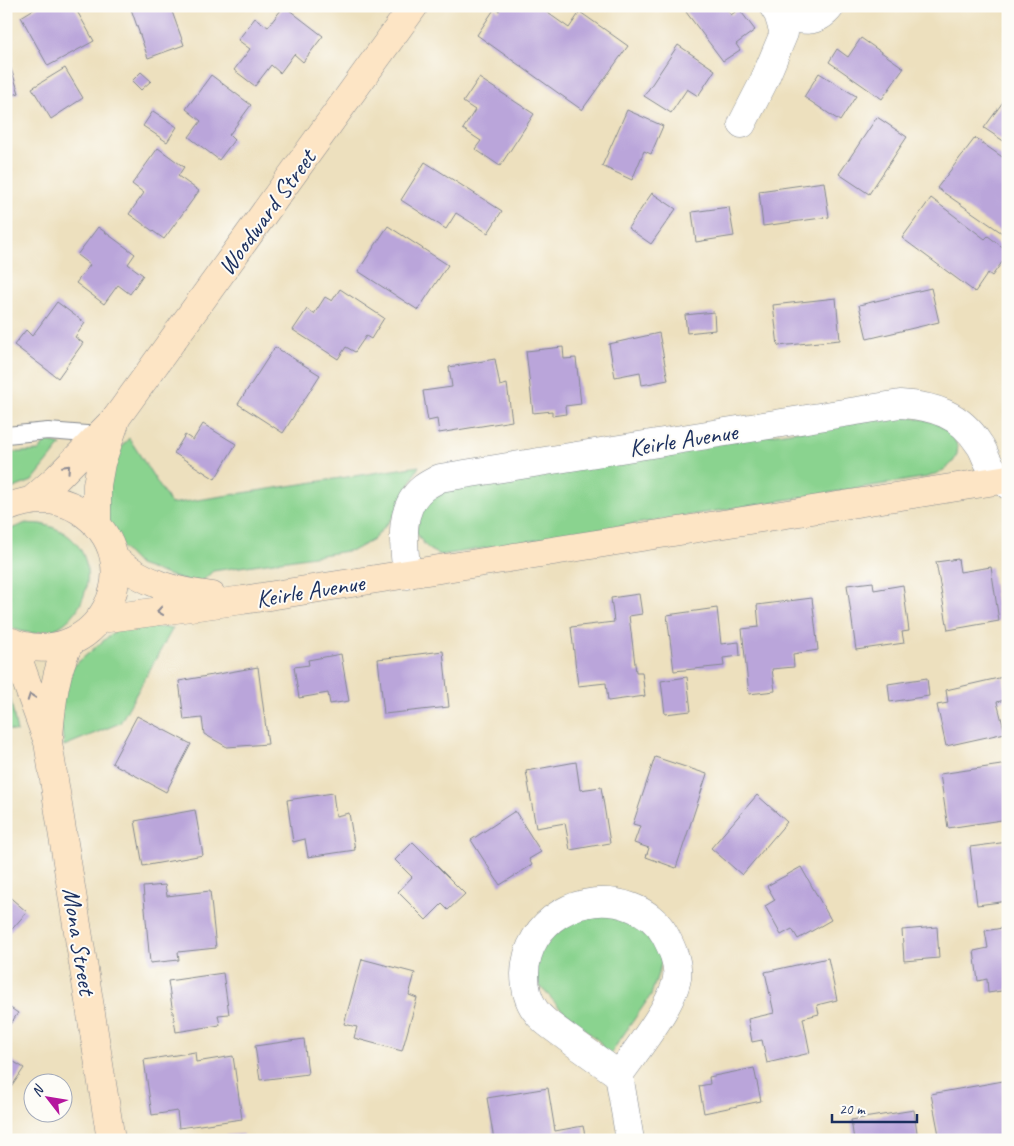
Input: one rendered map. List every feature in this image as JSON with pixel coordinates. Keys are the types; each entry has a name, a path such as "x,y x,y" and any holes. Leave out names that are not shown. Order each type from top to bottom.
{"street":[{"name":"Woodward Street","path":"14,505 57,478 108,426 414,6"},
{"path":"776,10 805,22 824,15 831,6"},
{"path":"742,124 763,83 784,33 776,10"},
{"name":"Keirle Avenue","path":"407,574 404,540 405,521 412,502 422,489 440,478 900,404 941,410 962,422 980,444 990,466 1006,481"},
{"name":"Woodward Street","path":"97,526 97,485 108,426"},
{"name":"Keirle Avenue","path":"100,619 243,600 950,487 1006,481"},
{"path":"9,641 21,646 46,649 69,644 87,634 100,619 111,601 116,580 114,559 106,536 90,517 70,504 46,499 14,505"},
{"name":"Keirle Avenue","path":"114,559 134,574 151,583 191,594 243,600"},
{"name":"Mona Street","path":"9,641 48,742 111,1140"},
{"name":"Mona Street","path":"48,742 53,691 58,667 69,644"},
{"path":"618,1075 669,1003 678,978 674,952 662,929 642,911 618,902 591,901 568,908 548,922 533,942 525,966 525,991 535,1011 552,1027 618,1075 630,1140"}],"lane":[{"path":"6,435 108,426"}],"green space":[{"path":"888,417 918,418 941,426 951,435 957,445 956,457 944,470 928,477 442,555 429,549 416,532 421,511 432,498 451,484"},
{"path":"129,438 171,504 419,466 394,516 373,540 354,550 213,571 198,585 139,565 116,541 106,519 109,462"},
{"path":"46,441 61,445 32,481 6,491 6,453 39,451"},
{"path":"26,523 45,525 69,537 83,555 87,576 83,598 72,616 55,629 32,633 6,625 6,531"},
{"path":"148,627 173,628 120,723 64,746 58,705 63,675 116,630"},
{"path":"6,676 17,732 6,729"},
{"path":"586,913 616,913 646,930 664,955 651,995 608,1059 600,1042 562,1010 537,983 536,951 558,929"}],"building":[{"path":"39,6 74,6 94,41 48,66 21,17"},
{"path":"130,6 170,6 184,45 148,58"},
{"path":"284,6 323,36 303,62 294,54 280,73 271,65 255,86 234,70 250,49 238,40 255,18 268,27"},
{"path":"502,6 538,6 569,28 580,12 628,46 582,110 477,35 495,8 499,11"},
{"path":"693,6 725,6 731,15 739,9 755,30 736,44 740,50 723,61 686,12"},
{"path":"861,38 904,68 882,99 829,62 837,49 848,57"},
{"path":"678,45 715,70 698,96 687,89 671,113 644,96"},
{"path":"6,54 19,93 6,97"},
{"path":"65,68 83,98 51,119 32,88"},
{"path":"141,72 151,81 141,90 132,81"},
{"path":"819,73 856,96 840,121 804,97"},
{"path":"211,75 251,105 229,135 234,140 219,160 189,137 201,121 186,109"},
{"path":"479,78 534,114 500,166 475,149 481,141 463,129 475,110 463,102"},
{"path":"1008,95 1008,144 984,128"},
{"path":"627,110 663,126 651,154 644,151 632,180 602,166"},
{"path":"153,111 177,127 167,142 143,126"},
{"path":"877,117 907,137 869,194 839,174"},
{"path":"975,138 1008,161 1008,237 937,188"},
{"path":"158,148 184,167 178,176 199,191 164,239 129,214 144,193 132,184"},
{"path":"425,162 502,211 488,233 456,213 446,229 401,200"},
{"path":"824,182 829,217 763,226 759,191"},
{"path":"652,193 676,209 651,244 628,228"},
{"path":"931,198 985,239 988,236 1008,251 1008,254 992,276 988,273 975,292 902,238"},
{"path":"729,207 734,236 696,242 692,212"},
{"path":"388,226 448,265 418,310 358,271"},
{"path":"98,227 135,254 128,264 143,275 130,294 118,285 104,304 76,283 90,265 77,255"},
{"path":"931,288 939,322 867,339 859,305"},
{"path":"340,289 384,318 371,339 366,336 355,352 346,347 338,359 293,330 307,309 314,314 325,297 332,301"},
{"path":"836,298 840,340 778,346 773,305"},
{"path":"57,302 85,323 75,337 83,343 58,378 14,345 26,330 32,336"},
{"path":"714,312 715,330 687,333 685,315"},
{"path":"659,333 668,380 642,385 640,372 615,377 609,344"},
{"path":"275,347 320,375 283,433 238,404"},
{"path":"563,347 564,359 576,358 581,404 565,406 566,414 552,416 552,411 533,413 526,351"},
{"path":"495,359 500,386 507,384 512,421 439,433 437,419 428,421 423,391 452,387 449,367"},
{"path":"6,386 11,396 6,398"},
{"path":"203,424 236,444 215,479 174,453 185,435 193,440"},
{"path":"958,559 960,572 991,567 999,621 948,630 936,562"},
{"path":"873,582 874,590 903,585 909,631 902,632 904,643 856,650 847,585"},
{"path":"639,594 642,614 629,616 636,672 642,672 645,696 608,701 606,683 578,686 571,627 614,622 611,598"},
{"path":"812,598 818,650 793,654 794,667 772,669 775,691 749,694 742,629 759,627 757,605"},
{"path":"717,608 721,644 739,642 740,656 723,658 724,666 674,671 667,615"},
{"path":"443,651 449,707 384,714 378,659"},
{"path":"341,654 349,701 330,704 328,693 299,698 294,667 309,665 308,660"},
{"path":"258,667 268,744 227,747 204,734 202,718 184,720 179,681"},
{"path":"687,677 691,711 665,714 661,681"},
{"path":"1003,677 1008,699 997,702 1005,733 946,746 937,705 948,703 946,690"},
{"path":"927,678 929,696 890,702 888,684"},
{"path":"137,716 191,744 166,792 112,763"},
{"path":"655,757 707,774 676,868 646,857 649,848 634,843 640,826 633,824"},
{"path":"576,762 580,790 601,787 610,843 570,850 565,823 536,828 526,771"},
{"path":"1008,764 1008,819 948,828 940,774"},
{"path":"333,793 336,816 349,813 355,850 308,857 305,839 293,842 287,800"},
{"path":"757,795 787,822 742,875 711,848"},
{"path":"195,810 203,855 143,866 135,821"},
{"path":"515,811 541,852 529,859 532,865 500,885 471,840"},
{"path":"413,842 465,894 448,910 442,904 426,920 398,892 412,877 395,860"},
{"path":"1008,842 1008,901 977,905 970,847"},
{"path":"801,867 831,920 798,939 792,929 781,935 765,906 775,900 767,886"},
{"path":"165,885 167,896 210,891 216,948 178,952 179,960 150,963 143,887"},
{"path":"6,894 27,912 6,936"},
{"path":"937,927 939,958 904,961 902,930"},
{"path":"1008,927 1008,990 988,993 987,979 978,981 974,951 988,948 985,931"},
{"path":"828,958 837,1000 817,1005 819,1014 803,1018 810,1053 767,1063 762,1040 752,1042 748,1019 774,1013 765,972"},
{"path":"362,959 415,973 409,995 417,998 402,1051 354,1038 357,1027 344,1024"},
{"path":"223,973 229,1014 218,1015 220,1025 176,1032 168,981"},
{"path":"6,1005 18,1013 6,1030"},
{"path":"304,1039 308,1074 260,1080 255,1046"},
{"path":"195,1052 196,1062 233,1056 242,1119 179,1128 177,1111 152,1115 144,1060"},
{"path":"6,1057 24,1068 6,1095"},
{"path":"754,1068 761,1101 704,1113 699,1086 710,1084 709,1077"},
{"path":"1003,1081 1008,1105 1008,1135 984,1140 940,1140 931,1094"},
{"path":"548,1088 555,1131 583,1126 586,1140 494,1140 487,1098"},
{"path":"914,1110 918,1140 854,1140 851,1120"},
{"path":"243,1134 244,1140 184,1140 184,1138"}]}
